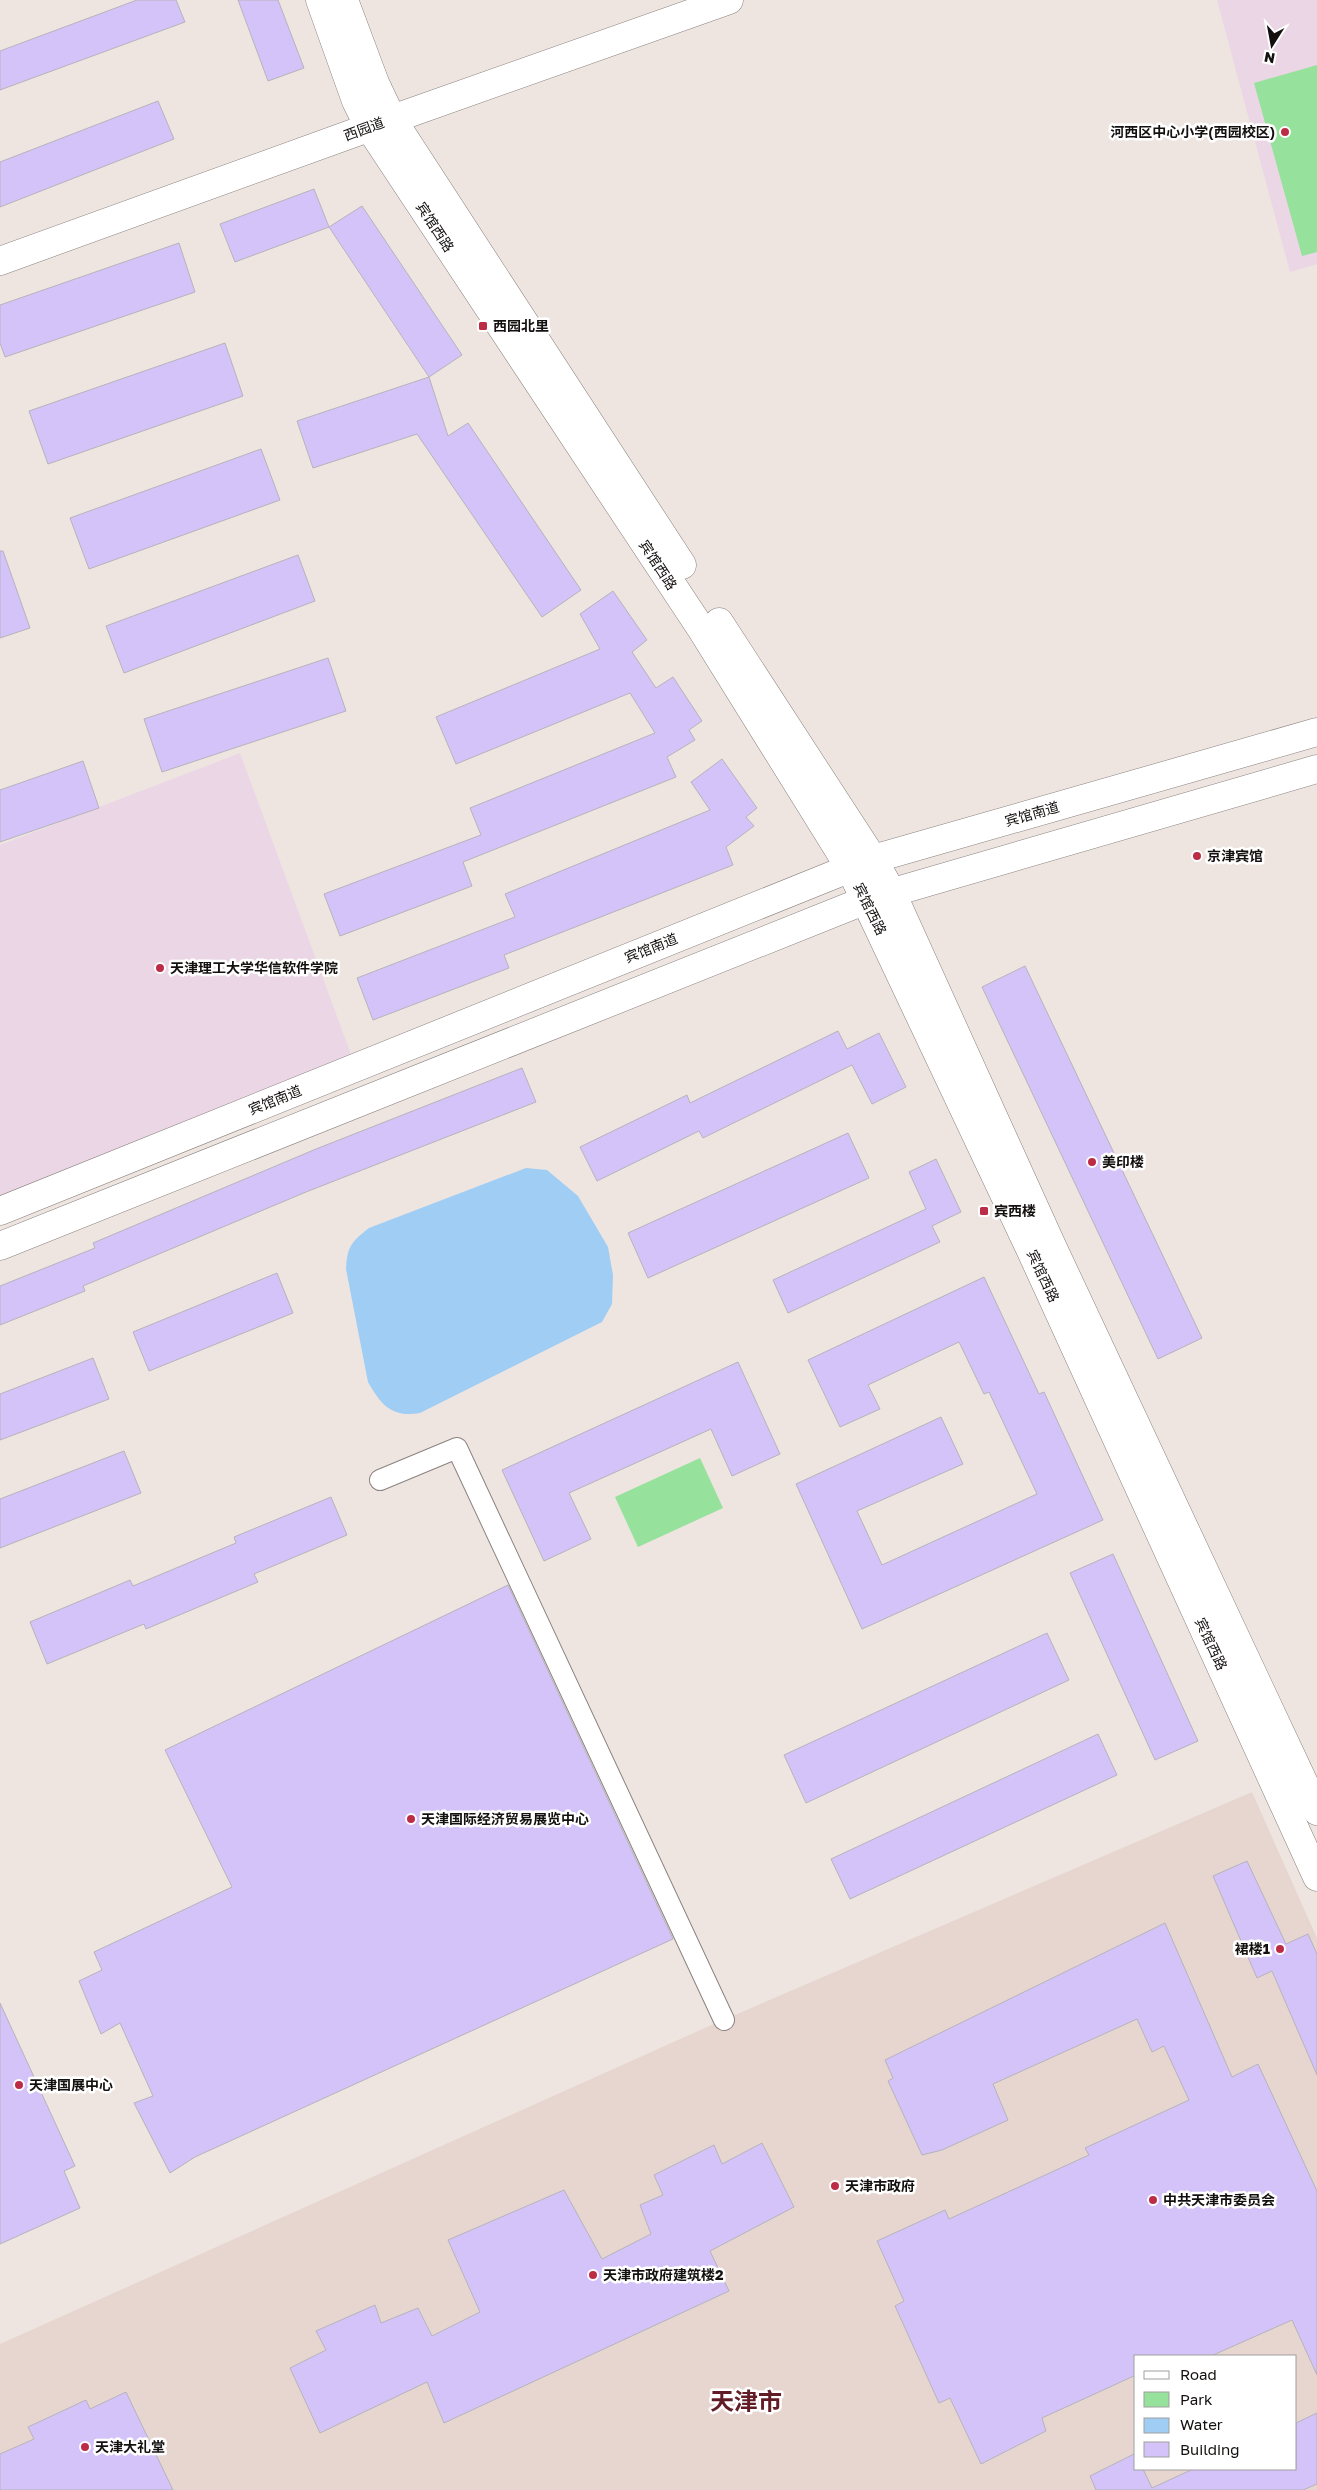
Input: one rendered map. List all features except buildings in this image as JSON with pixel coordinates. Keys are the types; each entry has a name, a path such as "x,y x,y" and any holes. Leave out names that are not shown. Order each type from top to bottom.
{"main road":[{"path":"320,0 384,117"},
{"path":"344,0 384,117 398,150 414,174"},
{"name":"西园道","path":"0,261 384,117 440,92 676,0"},
{"name":"西园道","path":"440,92 729,0"},
{"path":"414,174 420,123 431,109 440,92"},
{"name":"西园道","path":"0,242 384,117"},
{"name":"宾馆西路","path":"414,174 702,630 861,864 879,896 1052,1246 1314,1798"},
{"name":"宾馆南道","path":"0,1211 861,864 1317,732"},
{"path":"0,1246 879,896 1317,769"},
{"name":"宾馆西路","path":"879,896 1035,1260 1317,1877"},
{"path":"1284,1805 1314,1798"}],"street":[{"path":"380,1480 457,1448 724,2020"}],"shaded area":[{"name":"河西区中心小学(西园校区)","path":"1217,0 1317,0 1317,264 1290,272"},
{"name":"天津理工大学华信软件学院","path":"240,753 352,1057 0,1198 0,845"},
{"name":"天津市政府","path":"1252,1792 1317,1938 1317,2490 0,2490 0,2344 707,2027"}],"green space":[{"path":"1317,65 1317,252 1302,256 1254,83"},
{"path":"700,1458 723,1508 638,1547 615,1497"}],"water":[{"path":"526,1168 547,1170 578,1196 608,1247 613,1275 612,1304 602,1322 420,1413 402,1414 388,1408 368,1382 346,1269 347,1255 351,1246 369,1228"}],"place":[{"name":"河西区中心小学(西园校区)","path":"1285,132"},
{"name":"西园北里","path":"483,326"},
{"name":"京津宾馆","path":"1197,856"},
{"name":"天津理工大学华信软件学院","path":"160,968"},
{"name":"美印楼","path":"1092,1162"},
{"name":"宾西楼","path":"984,1211"},
{"name":"天津国际经济贸易展览中心","path":"411,1819"},
{"name":"裙楼1","path":"1280,1949"},
{"name":"天津国展中心","path":"19,2085"},
{"name":"天津市政府","path":"835,2186"},
{"name":"中共天津市委员会","path":"1153,2200"},
{"name":"天津市政府建筑楼2","path":"593,2275"},
{"name":"天津大礼堂","path":"85,2447"}],"district":[{"name":"天津市","path":"746,2402"}]}
